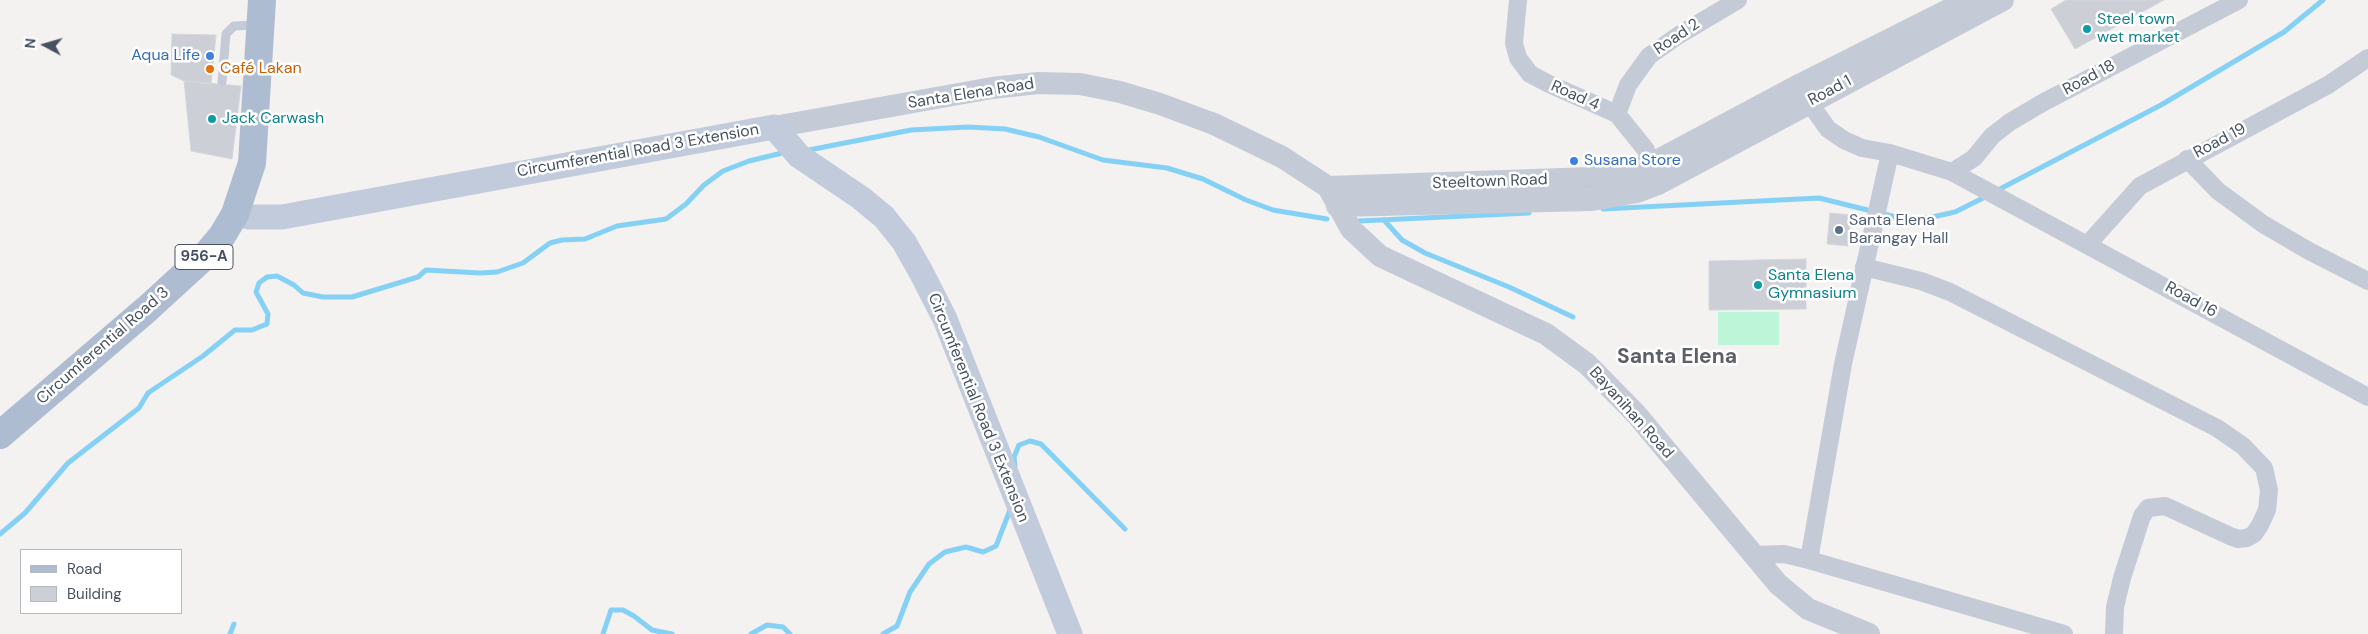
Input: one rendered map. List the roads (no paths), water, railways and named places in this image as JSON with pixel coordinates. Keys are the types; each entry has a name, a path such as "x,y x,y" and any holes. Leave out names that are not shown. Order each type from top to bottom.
{"main road":[{"name":"Circumferential Road 3","path":"0,435 206,255 222,236 235,214 252,163 261,12"},
{"name":"Circumferential Road 3 Extension","path":"235,214 257,217 282,216 774,127 799,156 861,198 884,217 908,249 945,319 1070,634"}],"street":[{"name":"Road 4","path":"1518,0 1514,43 1518,58 1530,74 1548,84 1617,114 1646,150 1655,174"},
{"name":"Road 2","path":"1617,114 1628,85 1649,56 1679,35 1738,0"},
{"name":"Road 1","path":"1655,174 1803,94 1968,0"},
{"name":"Road 1","path":"1803,94 2003,0"},
{"name":"Road 18","path":"1952,172 1974,158 1992,136 2018,117 2239,0"},
{"name":"Road 19","path":"2088,244 2140,186 2328,84 2368,58"},
{"name":"Santa Elena Road","path":"774,127 992,88 1038,83 1080,84 1120,92 1160,104 1214,124 1282,157 1332,196"},
{"name":"Road 16","path":"1803,94 1828,129 1844,140 1862,148 1890,153 1952,172 2368,397"},
{"path":"1809,560 1826,456 1864,267 1890,153"},
{"path":"2187,159 2218,191 2263,224 2309,251 2368,281"},
{"name":"Steeltown Road","path":"1332,196 1592,200 1630,193 1655,174"},
{"name":"Bayanihan Road","path":"1332,196 1350,229 1380,256 1546,334 1587,364 1636,414 1778,584 1808,609 1844,625 1871,633"},
{"path":"1864,267 1921,281 1950,292 2217,428 2243,446 2264,468 2269,490 2266,510 2254,534 2247,538 2238,539 2230,536 2173,508 2157,506 2148,508 2142,516 2122,578 2115,607 2114,634"},
{"path":"1752,555 1784,554 1809,560 2064,634"}],"lane":[{"path":"222,82 226,34 234,26 261,12"}],"waterway":[{"path":"1996,191 2161,105 2284,32 2323,0"},
{"path":"809,150 911,130 968,127 1005,129 1039,137 1103,160 1167,168 1203,179 1246,200 1273,210 1327,219"},
{"path":"0,534 25,513 68,463 139,408 148,393 203,356 235,330 252,330 267,324 268,314 256,292 259,283 267,277 277,276 294,285 303,293 323,297 352,297 418,277 426,270 497,272 523,263 550,243 562,240 585,239 617,226 666,219 686,204 704,185 723,171 749,161 782,153"},
{"path":"1603,209 1819,198 1900,218 1928,218 1955,212 1987,196"},
{"path":"1359,221 1529,213"},
{"path":"1384,220 1402,240 1425,253 1509,287 1573,317"},
{"path":"1015,466 1014,457 1019,445 1030,441 1041,444 1125,529"},
{"path":"883,634 897,626 910,592 929,564 945,552 966,547 983,552 996,546 1010,510"},
{"path":"603,634 611,610 623,610 652,630 672,634"},
{"path":"230,634 234,624"},
{"path":"751,634 767,625 783,627 790,634"}],"place":[{"name":"Steel town wet market","path":"2087,29"},
{"name":"Aqua Life","path":"210,56"},
{"name":"Café Lakan","path":"210,69"},
{"name":"Jack Carwash","path":"212,119"},
{"name":"Susana Store","path":"1574,161"},
{"name":"Santa Elena Barangay Hall","path":"1839,230"},
{"name":"Santa Elena Gymnasium","path":"1758,285"}],"district":[{"name":"Santa Elena","path":"1677,357"}]}
